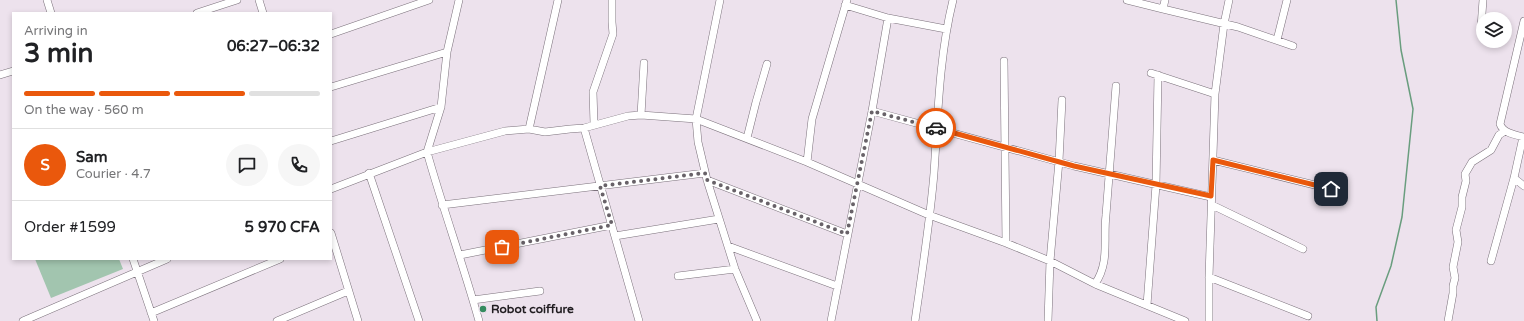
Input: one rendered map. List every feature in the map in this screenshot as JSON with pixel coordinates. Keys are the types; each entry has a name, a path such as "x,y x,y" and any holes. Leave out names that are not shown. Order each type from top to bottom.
{"street":[{"path":"47,0 51,12"},
{"path":"199,12 237,0"},
{"path":"259,0 263,12"},
{"path":"332,34 429,0"},
{"path":"459,0 447,52 441,107 427,152 442,205 460,255 479,321"},
{"path":"529,129 558,0"},
{"path":"594,124 593,92 613,34 612,0"},
{"path":"720,0 696,119 698,142 706,177 734,269 757,321"},
{"path":"915,321 934,172 936,128 946,29 953,0"},
{"path":"1127,0 1238,27 1293,46"},
{"path":"1163,9 1165,0"},
{"path":"1209,321 1211,196 1215,94 1224,24 1229,0"},
{"path":"1277,40 1287,0"},
{"path":"1482,12 1483,0"},
{"path":"807,162 812,119 846,3 888,18 946,29"},
{"path":"831,321 872,111 888,18"},
{"path":"1491,261 1514,178 1523,137 1505,131 1501,128 1500,124 1524,21"},
{"path":"332,87 447,52"},
{"path":"1004,61 1006,243"},
{"path":"641,115 644,63"},
{"path":"747,138 768,64"},
{"path":"0,75 12,71"},
{"path":"1148,305 1156,185 1155,74 1215,94"},
{"path":"1095,284 1102,270 1105,253 1105,218 1116,86"},
{"path":"1048,321 1050,261 1059,161 1062,100"},
{"path":"332,142 441,107"},
{"path":"872,111 1109,174 1211,196"},
{"path":"332,189 369,173 427,152 505,131 529,129 545,132 584,128 594,124 628,116 641,115 696,119 807,162 929,215 1050,261 1095,284 1185,321"},
{"path":"584,128 639,321"},
{"path":"1448,321 1454,294 1453,286 1455,278 1453,267 1458,242 1456,230 1462,207 1462,197 1466,181 1465,174 1472,162 1491,150 1499,135 1505,131"},
{"path":"1213,160 1331,189"},
{"path":"369,173 419,321"},
{"path":"442,205 600,186 706,177 847,234"},
{"path":"1514,178 1524,186"},
{"path":"1212,205 1303,249"},
{"path":"615,236 719,219"},
{"path":"460,255 612,225"},
{"path":"332,239 358,321"},
{"path":"728,246 837,286"},
{"path":"133,260 154,321"},
{"path":"23,321 165,260"},
{"path":"151,313 278,260"},
{"path":"678,276 734,269"},
{"path":"1209,277 1308,316"},
{"path":"277,321 348,291"},
{"path":"473,300 540,291"},
{"path":"42,312 45,321"}],"green space":[{"path":"35,260 119,260 123,269 51,298"}],"waterway":[{"path":"1377,321 1376,307 1391,266 1402,217 1413,109 1401,50 1396,0"}],"way so far":[{"path":"502,247 612,225 600,186 705,173 707,180 847,234 872,111 936,128"}],"place":[{"name":"Robot coiffure","path":"483,309"}],"route":[{"path":"936,128 1074,166 1211,196 1213,160 1331,189"}]}
